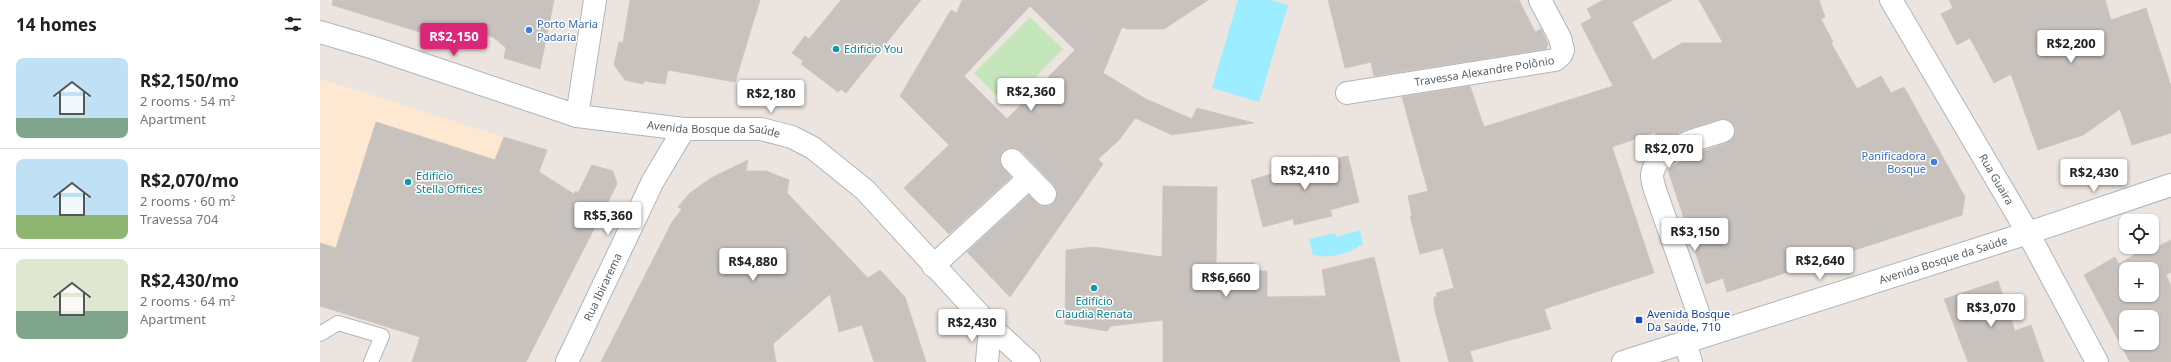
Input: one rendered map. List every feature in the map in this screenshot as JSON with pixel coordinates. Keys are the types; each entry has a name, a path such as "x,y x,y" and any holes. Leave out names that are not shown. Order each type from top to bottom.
{"street":[{"path":"577,116 595,0"},
{"name":"Travessa Alexandre Polônio","path":"1347,93 1555,60 1561,55 1562,44 1540,0"},
{"name":"Rua Guaira","path":"1891,0 2028,233 2097,362"},
{"name":"Avenida Bosque da Saúde","path":"320,32 374,48 577,116 684,128 761,129 792,137 813,148 865,190 933,266 990,326 1029,362"},
{"name":"Rua Ibirarema","path":"567,362 653,181 684,128"},
{"path":"1706,336 1652,175 1658,162 1672,150 1723,131"},
{"path":"1012,160 1045,194"},
{"path":"933,266 1029,178"},
{"name":"Avenida Bosque da Saúde","path":"1623,362 1688,352 1706,336 2028,233 2171,185"},
{"path":"987,362 990,326"}],"lane":[{"path":"320,334 338,323 382,336 371,362"}],"shaded area":[{"path":"320,79 504,137 448,284 320,243"}],"green space":[{"path":"1030,17 1063,49 1007,106 974,73"}],"water":[{"path":"1238,0 1271,0 1288,5 1259,102 1212,88"},
{"path":"1360,230 1363,244 1357,248 1333,256 1313,255 1309,239 1335,233 1336,237"}],"building":[{"path":"333,0 554,0 540,69 504,58 506,48 493,37 454,25 449,41 332,5"},
{"path":"630,0 760,0 735,82 668,70 665,84 644,81 643,84 625,80 614,65 619,42 623,43"},
{"name":"Edifício You","path":"841,0 921,0 846,93 841,89 838,92 801,64 803,61 792,53 805,36 809,39"},
{"path":"962,0 1208,0 1164,29 1127,29 1122,27 1103,73 1146,99 1192,119 1197,108 1254,123 1172,135 1135,118 1119,140 1098,159 1103,164 1010,297 967,252 1029,195 1041,206 1048,206 1053,203 1057,197 1057,191 1054,185 1021,151 1015,148 1009,148 1003,151 1000,163 1011,177 949,234 904,188 949,145 900,96 951,10 957,13","holes":["1030,6 1075,50 1007,119 964,76"]},
{"path":"1328,0 1519,0 1535,32 1541,29 1548,44 1546,49 1374,76 1371,62 1345,68"},
{"path":"1603,0 1672,0 1632,22 1653,60 1682,43 1723,43 1699,0 1819,0 1825,17 1821,19 1833,42 1831,43 1857,89 1881,76 1891,93 1904,87 1965,197 1962,215 1727,292 1723,278 1706,284 1668,170 1686,157 1727,143 1735,134 1735,127 1726,119 1719,119 1676,133 1659,144 1655,132 1612,147 1654,273 1544,309 1551,329 1470,351 1473,362 1449,362 1434,307 1434,297 1437,297 1436,293 1454,288 1443,248 1420,254 1410,216 1412,216 1408,196 1428,191 1402,97 1470,86 1484,127 1613,86 1581,24 1592,18 1587,9"},
{"path":"1949,0 2105,0 2111,20 2146,8 2171,86 2171,133 2132,145 2120,109 2083,135 2038,150 2011,74 1994,83 1970,38 1957,45 1941,14 1953,8"},
{"path":"376,122 495,160 504,137 547,150 539,172 574,194 576,191 578,193 592,165 613,171 617,184 526,362 412,362 420,337 320,306 320,243 336,248"},
{"path":"1348,156 1359,202 1330,210 1332,216 1294,225 1293,219 1263,227 1251,180 1281,171 1279,166 1287,164 1317,157 1318,162"},
{"path":"748,160 746,171 766,171 789,180 787,193 868,278 880,270 905,297 926,362 874,362 862,325 839,332 830,294 773,344 776,362 601,362 672,222 682,209 678,207 690,193 711,178"},
{"path":"1163,186 1217,187 1216,263 1254,263 1254,271 1267,271 1267,297 1326,296 1322,270 1374,257 1400,362 1163,362 1163,320 1111,326 1107,331 1065,324 1066,250 1094,247 1162,257"},
{"path":"2171,240 2171,272 2166,275 2171,286 2171,362 2130,362 2124,350 2159,350 2159,310 2119,310 2119,341 2084,275 2115,257 2119,264 2119,302 2159,302 2159,262 2122,262 2135,254 2159,254 2159,246"},
{"path":"1998,281 2015,331 2031,325 2044,362 1968,362 1944,299"}],"place":[{"name":"Porto Maria Padaria","path":"529,30"},
{"name":"Edifício You","path":"836,49"},
{"name":"Panificadora Bosque","path":"1934,162"},
{"name":"Edifício Stella Offices","path":"408,182"},
{"name":"Edifício Claudia Renata","path":"1094,288"},
{"name":"Avenida Bosque Da Saúde, 710","path":"1639,320"}]}
